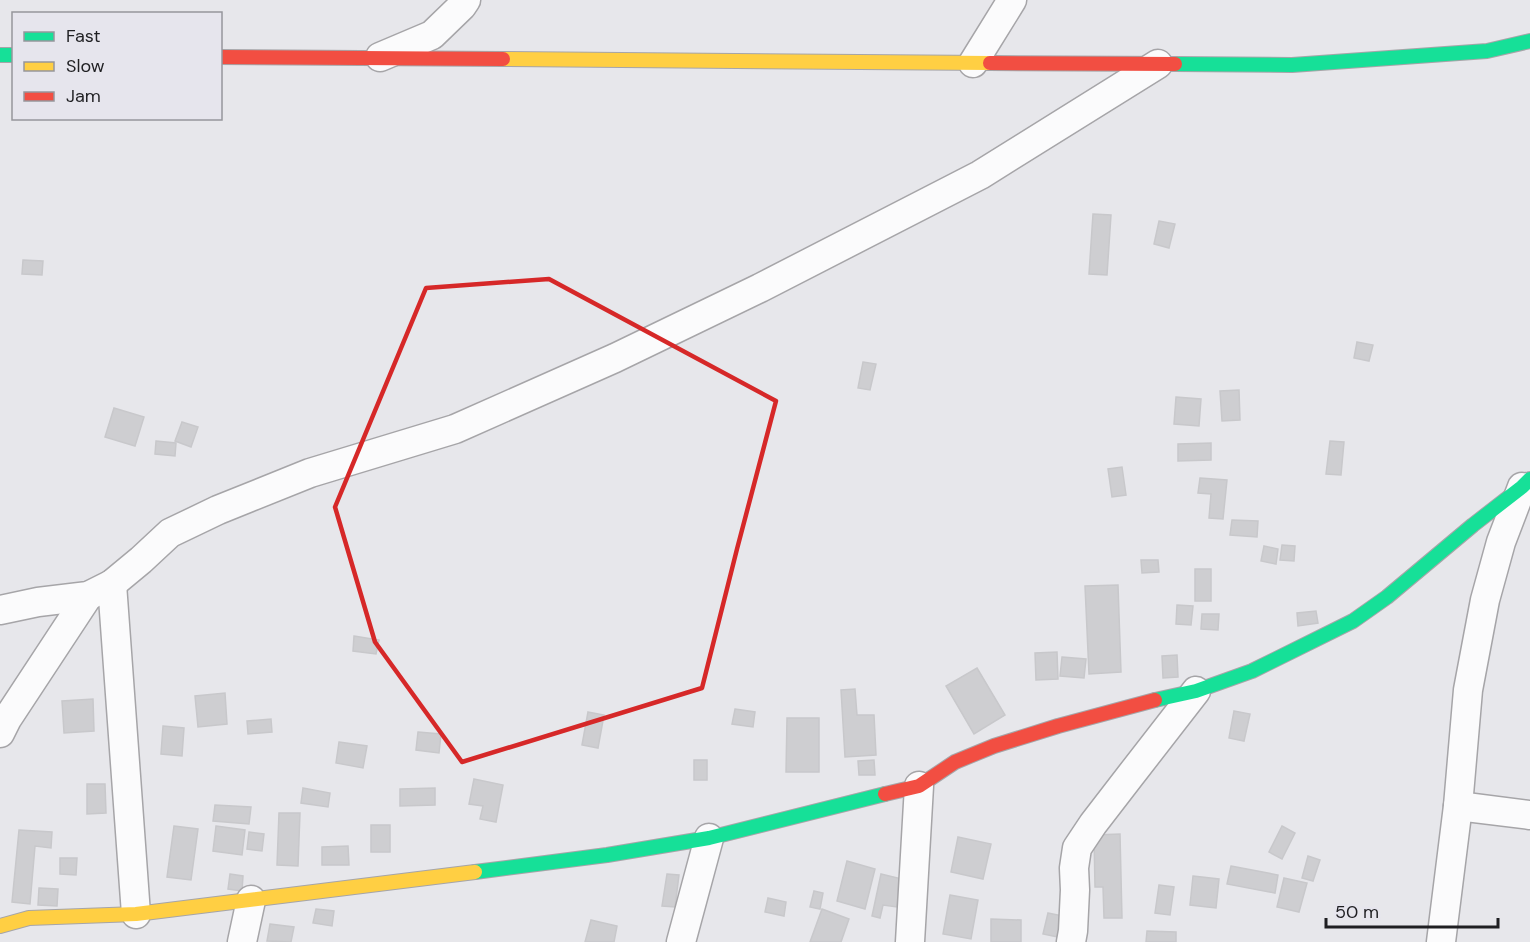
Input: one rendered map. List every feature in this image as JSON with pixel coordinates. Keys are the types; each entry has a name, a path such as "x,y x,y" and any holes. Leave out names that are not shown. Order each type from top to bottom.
{"street":[{"path":"378,58 432,35 466,0"},
{"path":"974,63 1012,0"},
{"path":"222,57 1292,65 1487,51 1530,41"},
{"path":"0,733 7,719 100,590 141,560 170,533 218,510 310,473 455,429 615,358 760,288 980,175 1158,64"},
{"path":"0,926 28,918 136,914 607,855 709,838 919,786 955,762 994,746 1125,707 1196,691 1252,671 1353,621 1388,597 1526,483"},
{"path":"1441,942 1458,806 1468,690 1485,600 1501,542 1526,483"},
{"path":"0,610 100,590"},
{"path":"100,590 136,914"},
{"path":"1071,942 1077,848 1196,691"},
{"path":"910,942 919,786"},
{"path":"1458,806 1530,815"},
{"path":"681,942 709,838"},
{"path":"242,942 251,900"}],"highlighted area":[{"path":"549,279 776,401 702,688 462,762 375,642 335,507 426,288"}],"building":[{"path":"1093,214 1111,215 1107,275 1089,274"},
{"path":"1159,221 1175,224 1169,248 1154,244"},
{"path":"23,260 43,261 42,275 22,274"},
{"path":"1357,342 1373,345 1369,361 1354,358"},
{"path":"863,362 876,364 870,390 858,388"},
{"path":"1239,390 1240,420 1222,421 1220,391"},
{"path":"1176,397 1201,399 1199,426 1174,424"},
{"path":"114,408 144,417 135,446 105,437"},
{"path":"182,422 198,427 191,447 175,441"},
{"path":"156,441 176,443 175,456 155,454"},
{"path":"1330,441 1344,442 1341,475 1326,474"},
{"path":"1211,443 1211,460 1178,461 1178,444"},
{"path":"1122,467 1126,495 1112,497 1108,469"},
{"path":"1200,478 1227,480 1223,519 1209,518 1211,494 1198,493"},
{"path":"1232,520 1258,521 1257,537 1230,535"},
{"path":"1282,545 1295,546 1294,561 1280,560"},
{"path":"1264,546 1278,549 1276,564 1261,561"},
{"path":"1141,560 1158,560 1159,572 1142,573"},
{"path":"1195,569 1211,569 1211,601 1195,601"},
{"path":"1118,585 1121,672 1089,674 1085,586"},
{"path":"1177,605 1193,606 1191,625 1176,624"},
{"path":"1316,611 1318,623 1298,626 1297,613"},
{"path":"1202,614 1219,614 1218,630 1201,629"},
{"path":"354,636 379,640 376,654 353,651"},
{"path":"1057,652 1058,679 1036,680 1035,653"},
{"path":"1177,655 1178,677 1163,678 1162,656"},
{"path":"1062,657 1086,659 1084,678 1060,676"},
{"path":"977,668 1005,715 974,734 946,686"},
{"path":"855,689 857,715 874,715 876,755 845,757 841,690"},
{"path":"225,693 227,724 198,727 195,696"},
{"path":"93,699 94,731 64,733 62,701"},
{"path":"735,709 755,712 753,727 732,724"},
{"path":"1234,711 1250,714 1244,741 1229,738"},
{"path":"588,712 604,715 598,748 582,745"},
{"path":"787,718 819,718 819,772 786,772"},
{"path":"271,719 272,732 248,734 247,721"},
{"path":"163,726 184,728 182,756 161,754"},
{"path":"418,732 441,734 439,753 416,750"},
{"path":"339,742 367,746 363,768 336,763"},
{"path":"694,760 707,760 707,780 694,780"},
{"path":"874,760 875,775 859,775 858,761"},
{"path":"474,779 503,785 496,822 480,819 483,806 469,804"},
{"path":"87,784 105,784 106,813 87,814"},
{"path":"303,788 330,793 328,807 301,803"},
{"path":"435,788 435,805 400,806 400,789"},
{"path":"215,805 251,807 249,824 213,821"},
{"path":"279,813 300,813 298,866 277,865"},
{"path":"371,825 390,825 390,852 371,852"},
{"path":"174,826 198,829 191,880 167,877"},
{"path":"216,826 245,830 242,855 213,851"},
{"path":"1282,826 1295,833 1282,859 1269,852"},
{"path":"19,830 52,832 51,848 35,846 30,904 12,902"},
{"path":"249,832 264,834 262,851 247,849"},
{"path":"1120,834 1122,918 1104,918 1103,887 1095,887 1094,835"},
{"path":"958,837 991,844 983,879 951,872"},
{"path":"348,846 349,865 322,865 322,847"},
{"path":"1308,856 1320,860 1313,881 1302,878"},
{"path":"60,858 77,858 76,875 60,874"},
{"path":"847,861 875,869 865,909 837,901"},
{"path":"1231,866 1278,875 1275,893 1227,884"},
{"path":"230,874 243,876 242,891 228,889"},
{"path":"667,874 679,875 675,907 662,906"},
{"path":"881,874 902,879 897,907 883,905 880,918 872,916"},
{"path":"1193,876 1219,879 1216,908 1190,905"},
{"path":"1284,878 1307,883 1299,912 1277,907"},
{"path":"1159,885 1174,887 1170,915 1155,913"},
{"path":"39,888 58,889 57,906 38,905"},
{"path":"814,891 823,893 820,909 810,907"},
{"path":"950,895 978,900 971,939 943,934"},
{"path":"768,898 786,902 784,916 765,912"},
{"path":"316,909 334,911 332,926 313,923"},
{"path":"822,909 849,919 841,942 810,942"},
{"path":"1048,913 1068,917 1063,938 1043,934"},
{"path":"991,919 1021,920 1021,942 991,942"},
{"path":"591,920 617,926 614,942 585,942"},
{"path":"270,924 294,927 291,942 267,941"},
{"path":"1147,931 1176,932 1176,942 1146,942"}],"traffic: fast":[{"path":"1175,64 1292,65 1487,51 1530,41"},
{"path":"0,55 12,55"},
{"path":"1155,700 1196,691 1252,671 1353,621 1387,597 1530,479"},
{"path":"475,872 607,855 709,838 885,794"}],"traffic: slow":[{"path":"503,59 990,63"},
{"path":"0,926 29,918 136,914 475,872"}],"traffic: jam":[{"path":"222,57 503,59"},
{"path":"990,63 1175,64"},
{"path":"885,794 919,786 955,762 994,746 1155,700"}]}
